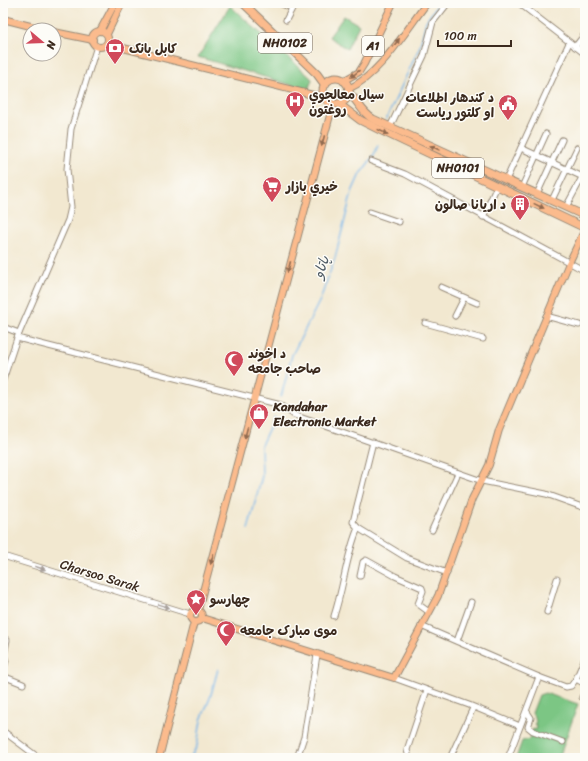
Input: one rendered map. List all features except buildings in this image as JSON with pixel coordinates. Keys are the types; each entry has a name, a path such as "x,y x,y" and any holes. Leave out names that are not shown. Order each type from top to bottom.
{"highway":[{"name":"NH0102","path":"245,4 317,74 325,85"},
{"path":"333,79 343,81 348,91 345,100 336,104 325,98 325,85 333,79"},
{"name":"NH0101","path":"348,91 356,100 366,116 585,216"},
{"name":"NH0101","path":"336,104 367,124 585,228"}],"main road":[{"path":"93,40 95,33 100,31 115,3"},
{"path":"107,44 107,34 122,3"},
{"name":"A1","path":"343,81 359,72 393,3"},
{"path":"348,91 376,70 427,3"},
{"path":"3,20 22,24"},
{"path":"100,31 107,34"},
{"path":"62,34 93,40 97,46 102,47 107,44 325,98"},
{"path":"198,610 256,398 261,370 336,104"},
{"path":"202,618 394,678 420,626 438,596 472,499 489,464 499,430 546,316 585,228"},
{"path":"159,758 194,622 191,619 190,614 193,610 198,610"},
{"path":"198,610 202,614 202,618"},
{"path":"194,622 200,621 202,618"}],"street":[{"path":"280,3 294,6 286,20"},
{"path":"390,127 424,56 433,22 448,3"},
{"path":"519,3 585,54"},
{"path":"575,47 585,34"},
{"path":"506,180 569,43"},
{"path":"3,380 18,336 68,220 71,207 67,169 71,128 97,46"},
{"path":"522,187 546,134"},
{"path":"537,194 562,140"},
{"path":"521,148 584,175 566,207"},
{"path":"552,200 578,148"},
{"path":"371,161 405,174 585,271"},
{"path":"483,217 498,186"},
{"path":"370,212 399,222"},
{"path":"441,287 477,303"},
{"path":"455,316 464,298"},
{"path":"546,316 579,325"},
{"path":"425,323 483,340"},
{"path":"3,327 18,336 154,374 282,405 294,415 458,473 482,481 546,494 585,508"},
{"path":"373,442 353,522 358,528 407,558 446,573"},
{"path":"432,530 458,473"},
{"path":"334,616 343,584 348,554 358,528"},
{"name":"Charsoo Sarak","path":"3,556 190,614"},
{"path":"360,576 362,565 366,560 395,576 422,588 423,590 418,604 429,612"},
{"path":"547,612 557,579"},
{"path":"457,642 471,602"},
{"path":"420,626 566,687 571,686 576,679 585,658"},
{"path":"3,638 7,640 4,655 6,661 3,671"},
{"path":"297,758 304,738 317,655"},
{"path":"3,676 23,684"},
{"path":"508,758 539,677"},
{"path":"394,678 469,705 473,708 520,726"},
{"path":"576,679 585,684"},
{"path":"409,758 407,750 427,690"},
{"path":"450,758 473,708"},
{"path":"527,712 531,718 528,727 533,731 563,742"},
{"path":"3,730 39,758"}],"green space":[{"path":"230,6 311,78 312,80 308,90 198,57"},
{"path":"344,16 359,25 347,49 329,37"},
{"path":"545,693 578,704 559,758 516,758 522,741 529,739 533,729 536,730 537,726 534,725 536,721 532,713 539,695"}],"waterway":[{"name":"پاتاو","path":"386,120 420,46 426,21 439,3"},
{"name":"پاتاو","path":"281,397 292,355 320,300 335,258 352,192 360,174 373,157 378,145"},
{"path":"248,529 262,476 261,445 274,417"},
{"path":"190,758 197,746 201,720 210,698 218,669"}],"place":[{"name":"کابل بانک","path":"115,65"},
{"name":"سيال معالجوي روغتون","path":"295,118"},
{"name":"د کندهار اطلاعات او کلتور رياست","path":"508,121"},
{"name":"خیري بازار","path":"272,203"},
{"name":"د اریانا صالون","path":"520,221"},
{"name":"د اخوند صاحب جامعه","path":"234,377"},
{"name":"Kandahar Electronic Market","path":"259,430"},
{"name":"چهارسو","path":"196,616"},
{"name":"موی مبارک جامعه","path":"226,647"}]}
